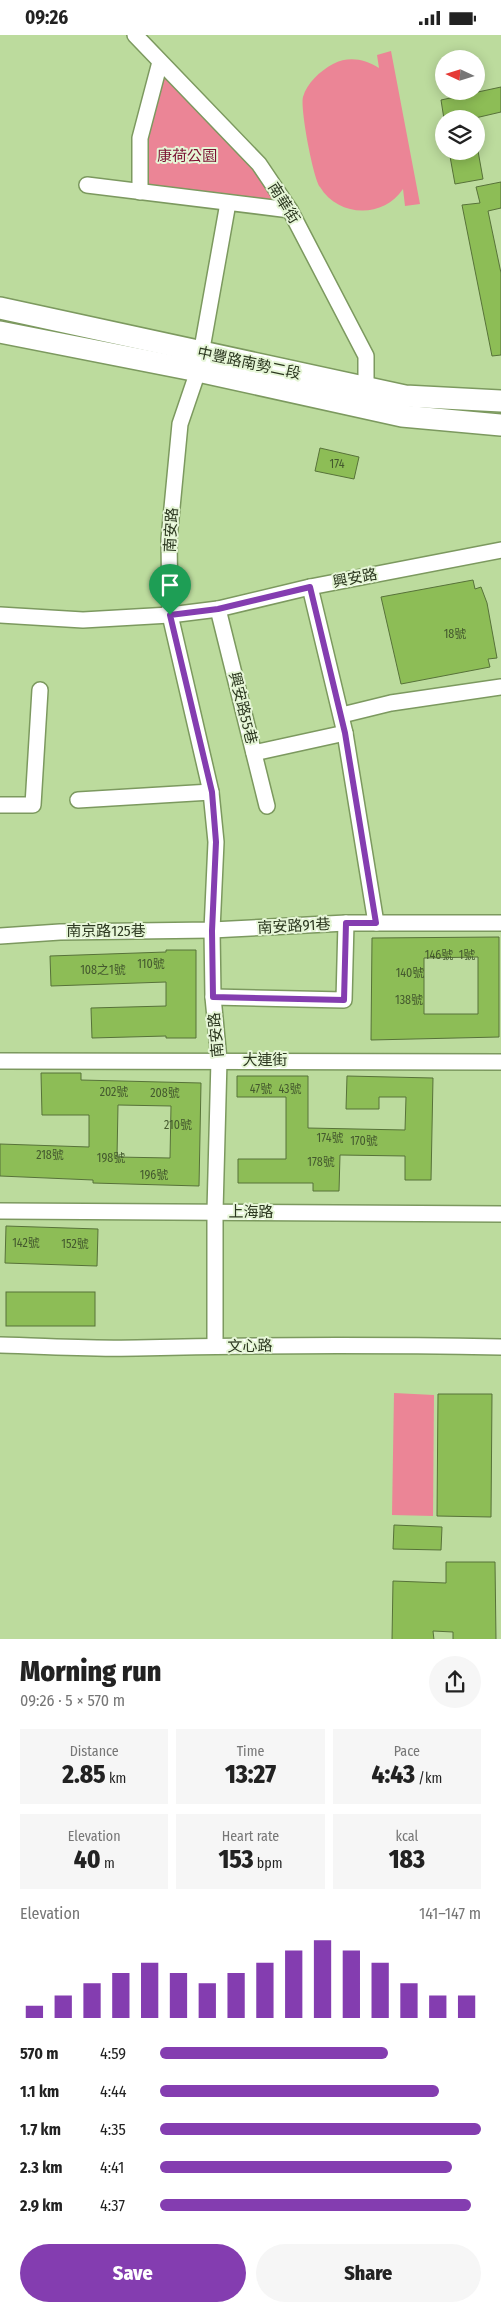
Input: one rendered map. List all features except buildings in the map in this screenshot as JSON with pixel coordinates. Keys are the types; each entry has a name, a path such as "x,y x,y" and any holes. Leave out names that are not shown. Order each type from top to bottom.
{"main road":[{"name":"中豐路南勢二段","path":"0,308 199,362 363,397 405,396 501,401"},
{"name":"中豐路南勢二段","path":"0,332 199,362"},
{"name":"中豐路南勢二段","path":"363,397 402,416 501,425"}],"street":[{"name":"南華街","path":"135,35 259,165 290,210 366,356 363,397"},
{"path":"140,192 140,138 160,62"},
{"path":"87,185 290,210"},
{"name":"南安路","path":"215,1346 215,1211 219,1060 213,997 212,931 216,842 212,792 170,615 168,539 180,424 199,362 228,203"},
{"name":"興安路","path":"0,615 83,620 170,615 218,609 310,587 501,551"},
{"path":"310,587 342,715 376,923"},
{"name":"興安路55巷","path":"218,609 267,806"},
{"path":"342,715 391,703 501,687"},
{"path":"0,805 33,805 40,690"},
{"path":"254,753 345,733"},
{"path":"78,800 212,792"},
{"path":"213,997 344,1000 346,923"},
{"name":"南安路91巷","path":"212,931 346,923 501,923"},
{"name":"南京路125巷","path":"0,936 60,932 212,931"},
{"name":"大連街","path":"0,1061 501,1062"},
{"name":"上海路","path":"0,1211 501,1214"},
{"name":"文心路","path":"0,1345 135,1348 389,1345 501,1347"}],"green space":[{"path":"391,51 420,204 405,206 403,189 384,206 373,209 349,209 328,197 317,181 305,128 303,97 315,78 333,64 351,59 368,62 379,68 377,55"},
{"name":"康荷公園","path":"160,62 290,210 140,192"},
{"path":"394,1393 434,1395 433,1516 392,1515"}],"route":[{"path":"310,587 342,715 376,923 346,923 344,1000 213,997 212,931 216,842 212,792 170,615 218,609 310,587"}]}
